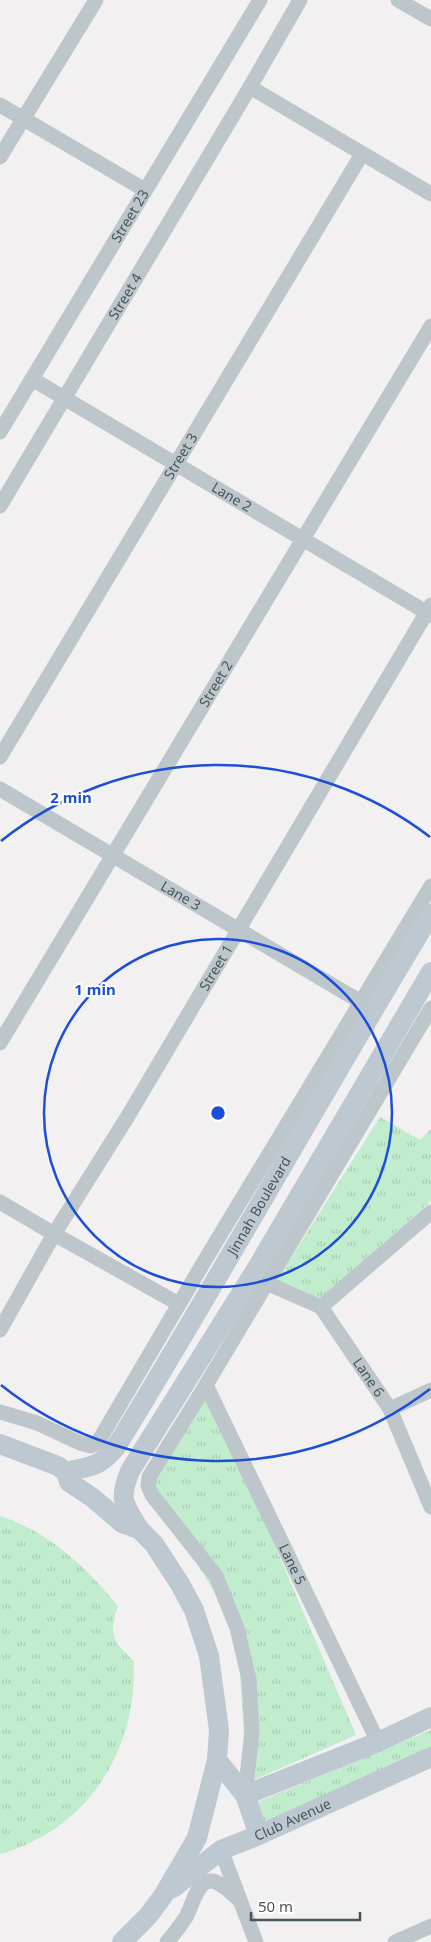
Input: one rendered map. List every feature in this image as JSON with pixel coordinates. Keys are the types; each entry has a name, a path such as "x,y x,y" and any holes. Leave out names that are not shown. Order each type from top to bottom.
{"street":[{"path":"0,157 96,0"},
{"name":"Street 23","path":"0,432 260,0"},
{"name":"Street 4","path":"0,506 300,0"},
{"path":"398,0 431,19"},
{"path":"250,87 431,194"},
{"path":"0,105 145,190"},
{"name":"Street 3","path":"0,757 362,154"},
{"name":"Street 2","path":"0,1042 431,326"},
{"name":"Lane 2","path":"32,379 302,539 429,611"},
{"name":"Street 1","path":"0,1330 54,1234 128,1116 429,611"},
{"name":"Lane 3","path":"0,789 361,1002"},
{"path":"0,1412 37,1423 80,1443 91,1446 98,1442 431,886"},
{"name":"Jinnah Boulevard","path":"66,1472 98,1465 116,1447 191,1324 431,914"},
{"path":"122,1942 148,1916 163,1896 197,1838 217,1760 219,1730 209,1656 197,1620 180,1584 154,1544 139,1529 122,1500 124,1486 130,1471 257,1268 431,972"},
{"path":"244,1795 252,1731 249,1679 237,1628 216,1576 152,1495 148,1486 149,1477 206,1386 431,1008"},
{"path":"0,1202 179,1304"},
{"path":"266,1283 321,1307 431,1212"},
{"path":"401,1239 431,1226"},
{"name":"Lane 6","path":"321,1307 390,1409 431,1507"},
{"name":"Lane 5","path":"206,1386 378,1742"},
{"path":"390,1409 431,1390"},
{"path":"0,1444 41,1458 66,1472 69,1482 93,1498 122,1523 139,1529"},
{"path":"244,1795 378,1742 431,1717"},
{"name":"Club Avenue","path":"163,1896 221,1850 259,1835 431,1757"},
{"path":"217,1760 244,1795 259,1835"},
{"path":"221,1850 256,1942"},
{"path":"163,1896 186,1887 212,1881 221,1884 240,1902"},
{"path":"167,1942 187,1916 201,1886 206,1882"},
{"path":"395,1942 431,1926"}],"green space":[{"path":"380,1117 420,1140 431,1129 431,1201 319,1300 277,1280"},
{"path":"206,1385 356,1735 247,1783 237,1628 148,1486"},
{"path":"0,1516 34,1531 50,1541 93,1577 118,1606 113,1624 114,1637 121,1648 134,1661 133,1692 128,1720 120,1747 107,1772 92,1794 73,1814 52,1831 27,1844 0,1854"},
{"path":"431,1730 431,1752 270,1826 258,1821 257,1802"}]}
